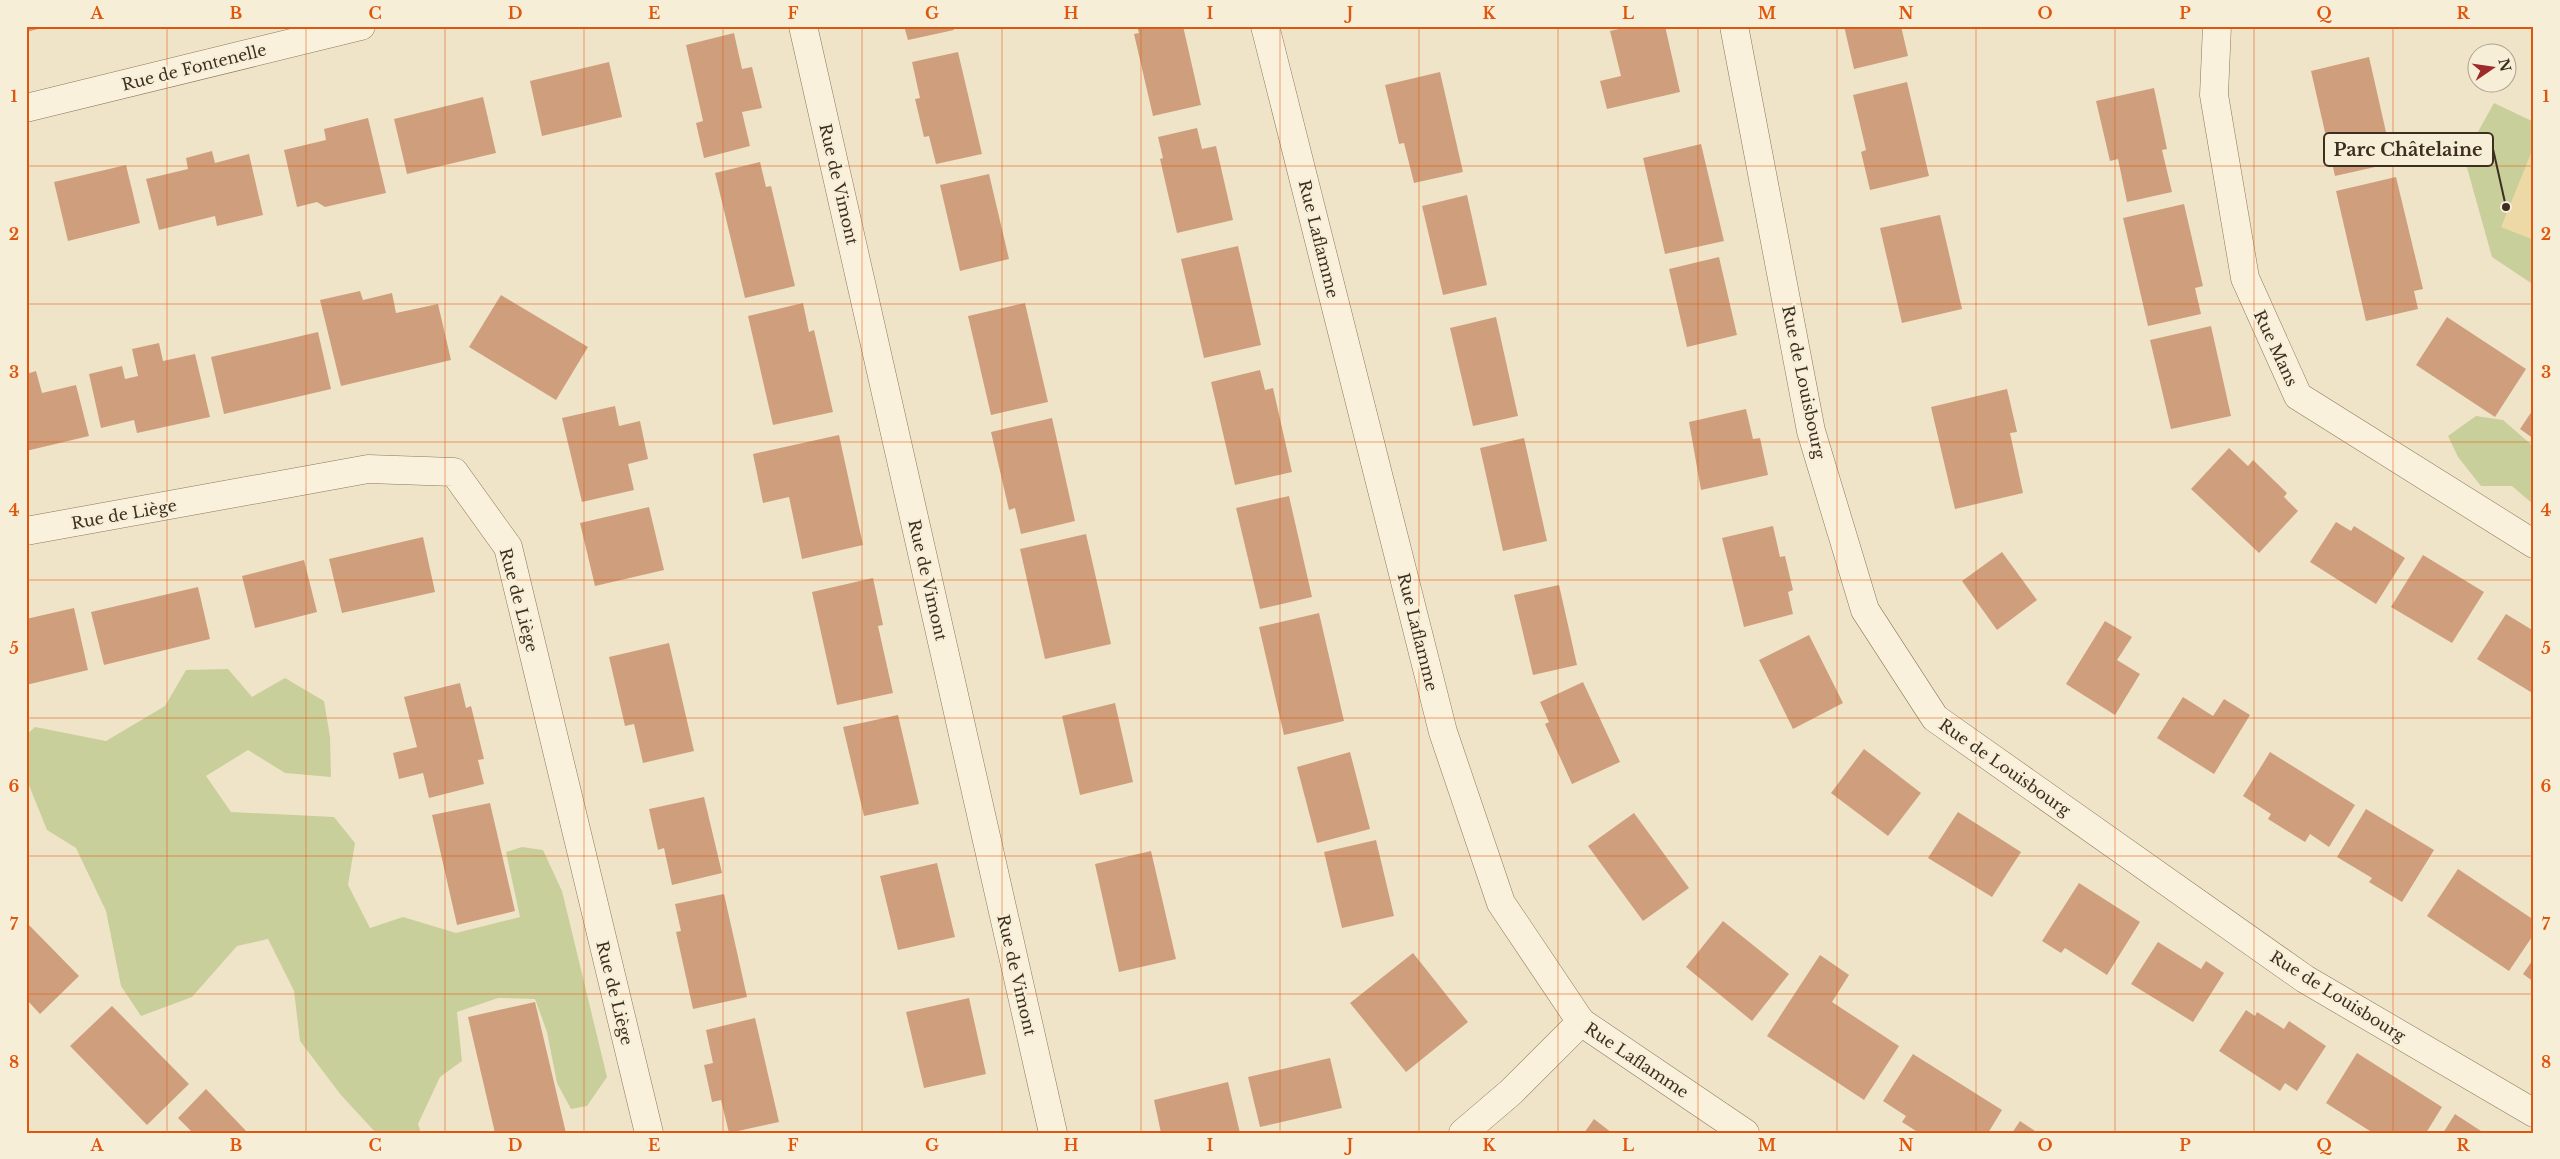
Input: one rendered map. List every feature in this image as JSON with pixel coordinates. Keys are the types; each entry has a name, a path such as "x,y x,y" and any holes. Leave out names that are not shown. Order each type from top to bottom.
{"street":[{"name":"Rue de Fontenelle","path":"26,108 362,26"},
{"name":"Rue de Vimont","path":"803,26 1053,1133"},
{"name":"Rue Laflamme","path":"1265,26 1443,732 1501,903 1581,1022 1744,1133"},
{"name":"Rue de Louisbourg","path":"1734,26 1811,431 1866,610 1936,718 2305,979 2534,1113"},
{"name":"Rue Mans","path":"2217,26 2214,95 2245,278 2298,396 2534,544"},
{"name":"Rue de Liège","path":"26,531 368,470 454,472 508,547 650,1133"},
{"path":"1463,1133 1511,1092 1581,1022"}],"green space":[{"path":"2494,103 2534,122 2534,285 2492,257 2464,157"},
{"path":"2476,416 2503,420 2534,447 2534,505 2512,486 2481,486 2458,457 2448,436"},
{"path":"228,669 252,697 285,678 324,701 330,737 331,777 285,773 248,750 206,776 231,812 334,817 355,843 348,885 370,928 403,917 456,933 520,917 506,852 522,847 543,850 562,891 607,1077 587,1106 571,1109 557,1083 547,1032 535,999 498,998 457,1012 462,1061 440,1077 418,1124 421,1133 376,1133 341,1095 300,1041 294,991 268,939 237,946 192,997 141,1016 121,986 106,911 76,848 47,830 26,778 26,735 35,727 106,741 165,706 186,670"}],"sand":[{"path":"2534,146 2534,240 2501,227"}],"building":[{"path":"26,26 47,26 47,27 26,32"},
{"path":"904,26 953,26 954,30 908,40"},
{"path":"1137,26 1183,26 1201,105 1153,116 1134,34 1139,33"},
{"path":"1632,26 1665,26 1680,92 1607,109 1600,81 1621,76 1610,31"},
{"path":"1844,26 1901,26 1908,56 1854,69"},
{"path":"734,33 742,69 752,67 762,108 742,112 750,146 704,158 696,123 703,121 686,45"},
{"path":"958,52 982,154 936,164 929,136 924,137 915,99 920,98 912,62"},
{"path":"2369,57 2393,163 2335,176 2311,71"},
{"path":"609,62 622,117 542,136 530,81"},
{"path":"1440,72 1463,172 1414,183 1404,143 1399,144 1385,85"},
{"path":"1907,82 1929,176 1870,190 1861,152 1866,150 1853,95"},
{"path":"2154,88 2167,149 2162,150 2172,192 2127,202 2118,159 2110,161 2096,101"},
{"path":"483,97 496,153 407,174 394,119"},
{"path":"368,118 386,193 325,207 317,202 297,207 284,150 326,140 324,129"},
{"path":"1197,128 1202,149 1216,146 1233,220 1177,233 1160,159 1163,158 1158,137"},
{"path":"1701,144 1724,241 1665,254 1643,158"},
{"path":"212,151 215,163 249,154 263,215 217,226 215,216 159,230 146,179 188,169 186,158"},
{"path":"760,162 766,187 771,186 795,286 745,298 715,173"},
{"path":"126,165 140,223 68,241 54,182"},
{"path":"989,174 1009,259 960,271 940,185"},
{"path":"2396,177 2423,289 2414,291 2418,309 2366,321 2336,191"},
{"path":"1467,195 1487,285 1443,295 1422,206"},
{"path":"2184,204 2203,286 2195,288 2201,314 2148,326 2123,218"},
{"path":"1940,215 1962,309 1902,323 1880,228"},
{"path":"1238,246 1261,345 1204,358 1181,259"},
{"path":"1719,257 1737,335 1687,347 1669,269"},
{"path":"360,291 363,300 392,293 396,313 438,304 451,360 341,386 320,300"},
{"path":"501,295 588,347 556,400 469,347"},
{"path":"803,303 809,332 814,330 833,412 773,425 748,316"},
{"path":"1025,303 1048,402 991,415 968,316"},
{"path":"1496,317 1518,416 1473,426 1450,328"},
{"path":"2447,317 2526,369 2495,417 2416,365"},
{"path":"2211,326 2231,416 2171,429 2150,340"},
{"path":"318,332 331,389 224,414 211,357"},
{"path":"159,343 163,361 195,354 210,417 137,433 134,420 101,428 89,374 122,366 125,379 138,376 132,349"},
{"path":"1260,370 1265,390 1273,388 1292,472 1235,485 1211,382"},
{"path":"36,371 42,393 76,385 89,436 26,451 26,374"},
{"path":"2007,389 2017,432 2010,433 2023,493 1955,509 1931,407"},
{"path":"615,406 619,426 640,421 648,459 628,464 634,490 582,502 562,418"},
{"path":"2534,408 2534,439 2520,429"},
{"path":"1746,409 1753,439 1760,438 1768,475 1701,490 1689,422"},
{"path":"1052,418 1075,521 1021,534 1015,508 1009,510 991,432"},
{"path":"839,435 863,545 802,559 789,497 763,503 753,454"},
{"path":"1524,438 1547,541 1503,551 1480,448"},
{"path":"2229,448 2248,466 2253,460 2287,493 2284,497 2298,511 2259,553 2191,489"},
{"path":"1289,496 1312,597 1260,609 1236,508"},
{"path":"649,507 664,570 595,586 580,523"},
{"path":"2336,522 2351,531 2354,526 2405,558 2376,604 2310,562"},
{"path":"1773,526 1780,557 1785,556 1793,590 1788,592 1793,614 1744,627 1722,538"},
{"path":"1086,534 1111,644 1045,659 1020,549"},
{"path":"423,537 435,592 342,613 329,559"},
{"path":"2002,552 2037,600 1997,630 1962,581"},
{"path":"2423,555 2484,592 2452,643 2391,607"},
{"path":"304,560 317,612 255,628 242,576"},
{"path":"873,578 883,625 878,626 893,693 837,705 812,592"},
{"path":"1559,585 1577,665 1533,675 1514,595"},
{"path":"198,587 210,639 104,665 91,612"},
{"path":"74,608 88,670 26,685 26,619"},
{"path":"1319,613 1344,721 1284,735 1259,627"},
{"path":"2506,614 2534,631 2534,694 2477,659"},
{"path":"2105,621 2132,637 2117,660 2140,674 2115,715 2066,684"},
{"path":"1809,635 1843,703 1793,729 1759,660"},
{"path":"669,643 694,751 643,763 634,724 625,726 609,657"},
{"path":"1583,682 1620,762 1572,784 1545,724 1549,722 1540,702"},
{"path":"460,683 466,708 471,706 484,759 478,760 484,784 429,798 423,773 399,779 393,753 417,747 404,697"},
{"path":"2183,697 2213,716 2224,699 2250,715 2214,774 2157,738"},
{"path":"1115,703 1133,782 1080,795 1062,716"},
{"path":"898,715 919,804 864,816 843,727"},
{"path":"1864,749 1921,793 1888,836 1831,793"},
{"path":"1350,752 1370,829 1317,843 1297,767"},
{"path":"2270,752 2355,805 2329,847 2310,834 2305,842 2268,819 2271,814 2243,796"},
{"path":"704,797 722,873 672,885 664,848 658,850 649,809"},
{"path":"490,803 515,911 457,925 432,815"},
{"path":"2366,809 2434,850 2402,902 2369,882 2372,878 2337,857"},
{"path":"1958,812 2021,852 1992,897 1928,858"},
{"path":"1634,813 1689,888 1643,921 1588,846"},
{"path":"1376,840 1394,916 1342,928 1324,852"},
{"path":"1151,851 1176,959 1119,972 1095,864"},
{"path":"937,863 955,937 898,950 880,876"},
{"path":"2458,869 2534,920 2534,934 2509,971 2427,916"},
{"path":"2079,883 2140,922 2107,975 2065,948 2061,953 2042,941"},
{"path":"724,894 747,997 693,1009 676,932 681,931 675,904"},
{"path":"1723,921 1789,974 1752,1021 1686,967"},
{"path":"28,924 79,976 40,1014 26,999"},
{"path":"2158,942 2201,969 2206,961 2224,973 2193,1022 2131,984"},
{"path":"1413,953 1468,1022 1406,1072 1350,1003"},
{"path":"1820,955 1849,975 1832,1002 1899,1046 1864,1100 1767,1036"},
{"path":"2534,958 2534,982 2523,974"},
{"path":"969,998 986,1074 924,1088 906,1012"},
{"path":"535,1002 566,1133 495,1133 468,1017"},
{"path":"112,1006 189,1084 147,1125 70,1046"},
{"path":"2246,1010 2255,1016 2257,1012 2284,1029 2289,1021 2326,1046 2297,1091 2285,1083 2280,1091 2219,1051"},
{"path":"755,1018 779,1122 729,1133 721,1100 712,1102 704,1065 713,1063 706,1030"},
{"path":"2357,1053 2442,1107 2426,1133 2373,1133 2326,1103"},
{"path":"1913,1054 2002,1110 1988,1133 1919,1133 1902,1122 1906,1116 1883,1101"},
{"path":"1330,1058 1342,1108 1260,1127 1248,1077"},
{"path":"1228,1082 1240,1133 1161,1133 1154,1100"},
{"path":"206,1089 248,1133 193,1133 178,1118"},
{"path":"2455,1114 2484,1133 2443,1133"},
{"path":"1594,1119 1612,1133 1584,1133"},
{"path":"2020,1121 2038,1133 2012,1133"}],"place":[{"name":"Parc Châtelaine","path":"2506,207"}]}
